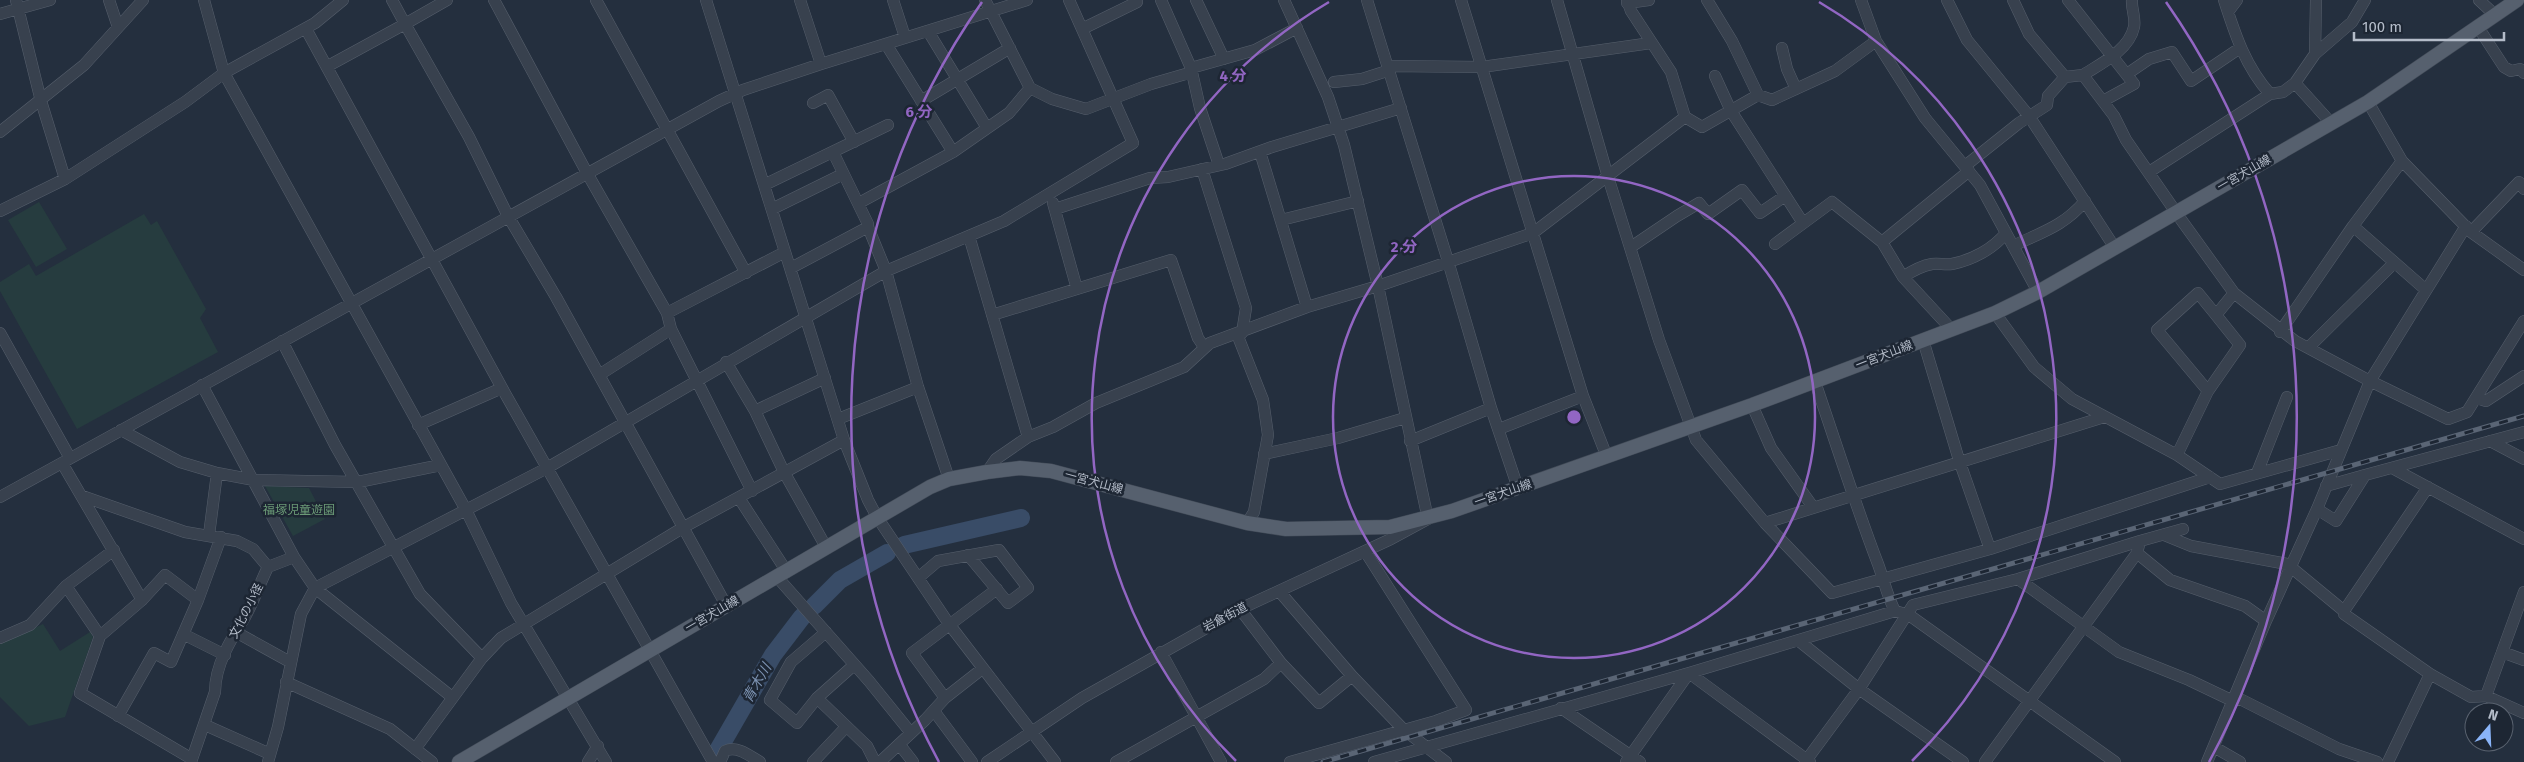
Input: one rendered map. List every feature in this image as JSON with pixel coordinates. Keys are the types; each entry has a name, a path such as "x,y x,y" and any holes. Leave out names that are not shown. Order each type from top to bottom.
{"main road":[{"name":"一宮犬山線","path":"459,762 726,605 782,575 877,517 930,487 949,479 1020,468 1051,471 1247,523 1286,529 1390,528 1428,519 1815,382 1995,313 2038,292 2368,102 2517,0"}],"street":[{"path":"0,14 17,4 50,0"},
{"path":"109,0 118,26"},
{"path":"0,132 84,65 143,0"},
{"path":"204,0 224,73 350,304 466,510 511,603 525,623 606,762"},
{"path":"0,211 64,180 185,102 224,73 306,29 332,11 343,0"},
{"path":"392,0 468,137 508,216 599,375 726,605"},
{"path":"328,66 447,0"},
{"path":"494,0 587,173 667,313 671,330 698,379 752,491"},
{"path":"800,0 821,64"},
{"path":"894,0 905,37"},
{"path":"985,0 1030,88 1052,100 1086,109 1188,73 1191,68 1255,50 1297,28"},
{"path":"0,498 508,216 667,131 718,101 821,64 1027,0"},
{"path":"205,725 269,758 278,727 301,614 316,588 547,468 626,424 726,362 886,271 1004,221 1050,194 1062,184 1134,143 1069,0"},
{"path":"1161,0 1191,68 1200,108 1219,165"},
{"path":"1196,0 1224,59"},
{"path":"1284,0 1339,127 1378,286 1428,519"},
{"path":"1367,0 1448,261 1491,408 1518,488"},
{"path":"1461,0 1583,396 1607,457"},
{"path":"1557,0 1608,177 1659,340 1685,407 1690,427 1700,447 1764,523 1832,593 1990,549 2210,477"},
{"path":"1649,0 1627,1 1651,43 1671,72 1685,117 1702,127 1758,95"},
{"path":"1707,0 1732,41 1758,95 1772,100 1840,67 1876,41"},
{"path":"1861,0 1876,41 1925,118 1980,185 2038,292"},
{"path":"1947,0 1967,40 2029,116 2115,248"},
{"path":"2013,0 2029,34 2065,77"},
{"path":"2068,0 2134,84 2103,101"},
{"path":"1882,242 2029,116 2047,106 2048,96 2065,77 2083,74 2113,57 2132,35 2134,20 2132,0"},
{"path":"2224,0 2240,48 2256,78 2270,94"},
{"path":"2228,12 2237,0"},
{"path":"2315,54 2316,0"},
{"path":"2149,172 2270,94 2283,92 2295,83 2315,54 2352,22 2365,0"},
{"path":"2479,0 2495,15"},
{"path":"599,1 667,131 746,273"},
{"path":"708,1 844,440 868,500 877,517 918,578 982,669 1055,762"},
{"path":"1082,29 1137,2"},
{"path":"17,4 41,101 64,180"},
{"path":"2478,27 2506,69 2513,71 2520,69 2524,73"},
{"path":"306,29 328,66 502,388 714,762"},
{"path":"928,31 987,128"},
{"path":"1334,82 1362,79 1389,68 1482,67 1651,43"},
{"path":"886,44 953,152"},
{"path":"921,101 1010,48"},
{"path":"1782,48 1785,62 1796,89"},
{"path":"2127,74 2149,59 2172,52 2191,81 2240,48"},
{"path":"2083,74 2234,293 2280,332 2370,381 2448,419 2467,412 2524,321"},
{"path":"1715,76 1731,111 1803,223"},
{"path":"2295,83 2331,123"},
{"path":"858,203 953,152 1009,114 1030,88"},
{"path":"813,103 828,96 854,142"},
{"path":"2368,102 2402,160 2469,229 2524,270"},
{"path":"1055,209 1150,178 1168,177 1219,165 1400,108"},
{"path":"987,472 996,459 1028,437 1053,428 1096,404 1184,366 1196,358 1204,347 1221,338 1240,333 1307,307 1378,286 1533,233 1685,117"},
{"path":"764,185 888,124"},
{"path":"833,152 868,224 886,271 918,387 949,479"},
{"path":"1260,152 1307,307"},
{"path":"2280,332 2353,226 2402,160"},
{"path":"1202,169 1246,308 1240,333 1263,400 1268,435 1254,512 1247,523"},
{"path":"772,209 843,174"},
{"path":"2207,762 2266,621 2317,509 2370,381 2426,290 2469,229 2522,181"},
{"path":"1631,247 1677,216 1699,204 1708,214 1742,190 1760,213 1785,196"},
{"path":"1050,194 1077,289"},
{"path":"1281,220 1358,201"},
{"path":"2013,246 2061,224 2073,216 2085,201"},
{"path":"1775,244 1832,202 1882,242 1903,277 1952,330"},
{"path":"2353,226 2426,290"},
{"path":"791,268 868,227"},
{"path":"1903,277 1920,267 1933,264 1951,264 1971,257 1996,245 2006,234"},
{"path":"969,236 1028,437"},
{"path":"667,313 785,252"},
{"path":"992,315 1171,260 1198,338 1204,347"},
{"path":"2309,347 2394,263"},
{"path":"2177,455 2208,391 2240,344 2198,293 2157,330 2208,391"},
{"path":"2216,315 2234,293"},
{"path":"1995,313 2034,367 2072,399 2177,455 2220,484 2342,450"},
{"path":"599,375 671,330"},
{"path":"0,333 66,460 82,496 142,600"},
{"path":"1923,340 1959,460 1990,549"},
{"path":"282,341 335,445 358,482 420,594 482,658"},
{"path":"726,362 755,411 784,472 826,547"},
{"path":"2477,398 2486,401 2524,376"},
{"path":"755,411 825,378"},
{"path":"1815,382 1851,495 1884,579 1888,600 1894,611"},
{"path":"202,385 294,557 316,588 452,697"},
{"path":"838,419 918,387"},
{"path":"418,425 502,388"},
{"path":"1499,429 1583,396"},
{"path":"2257,473 2287,397"},
{"path":"1752,405 1771,448 1813,507"},
{"path":"1410,441 1491,408"},
{"path":"1764,523 1959,460 2104,417"},
{"path":"1264,454 1338,438 1405,418"},
{"path":"121,430 180,462 217,474 254,480 358,482 441,465"},
{"path":"2326,486 2524,432"},
{"path":"415,748 482,658 501,638 684,527 844,440"},
{"path":"2490,441 2524,459"},
{"path":"2394,468 2524,540"},
{"path":"118,716 154,653 170,662 198,600 215,536 217,474"},
{"path":"2317,509 2336,521 2365,475"},
{"path":"2344,611 2428,487"},
{"path":"82,496 185,532 238,541 252,549 268,567 294,557"},
{"path":"740,498 782,575 826,632 911,733"},
{"name":"岩倉街道","path":"987,762 1030,731 1161,652 1240,609 1391,540 1428,519"},
{"path":"1689,673 1807,761 1859,689 1909,615 1913,606 2018,579 2183,529"},
{"path":"2164,535 2191,546 2287,564 2344,611 2344,614 2430,674 2471,697 2486,696 2524,713"},
{"path":"1985,762 2137,553 2140,541"},
{"path":"0,638 30,626 66,586 114,550"},
{"path":"918,578 938,561 968,555 999,550 1028,588 1008,603 968,555"},
{"path":"1290,762 1466,710 1365,551"},
{"path":"2137,553 2170,580 2245,606 2266,621"},
{"name":"文化の小径","path":"191,760 205,725 215,692 215,680 224,655 234,631 245,616 268,567"},
{"path":"191,760 80,693 100,636 142,600 165,575 198,600"},
{"path":"2018,579 2119,652 2233,701 2240,699 2339,749 2377,762"},
{"path":"66,586 100,636"},
{"path":"944,698 912,653 997,589"},
{"path":"1279,592 1352,676 1403,729 1446,762"},
{"path":"2486,696 2524,592"},
{"path":"1240,609 1281,663 1319,704 1352,676"},
{"path":"1374,762 1689,673 1894,611 1909,615 2115,762"},
{"path":"234,631 290,662"},
{"path":"826,632 791,662 770,700 797,723 818,698 854,665"},
{"path":"183,634 224,655"},
{"path":"1799,641 1859,689 1964,762"},
{"path":"1161,652 1221,762"},
{"path":"2502,652 2524,660"},
{"path":"1116,762 1264,679 1281,663"},
{"path":"880,762 934,711 944,698 982,669"},
{"path":"1561,708 1632,760 1689,673"},
{"path":"2388,762 2430,674"},
{"path":"286,682 390,729 432,762"},
{"path":"818,698 867,746 875,762"},
{"path":"934,711 972,762"},
{"path":"813,762 846,727"},
{"path":"899,744 913,762"},
{"path":"588,762 598,746"},
{"path":"2214,747 2240,762"},
{"path":"720,762 725,751 729,749 744,752 760,762"}],"green space":[{"path":"39,202 67,249 36,267 8,220"},
{"path":"144,214 151,225 157,221 206,309 200,318 218,352 77,429 0,291 0,282 29,264 36,276"},
{"name":"福塚児童遊園","path":"265,486 309,488 325,519 293,536"},
{"path":"43,624 60,651 90,632 93,637 65,717 29,726 0,697 0,644"}],"waterway":[{"name":"青木川","path":"904,545 1021,518"},
{"name":"青木川","path":"814,606 840,580 887,553"},
{"name":"青木川","path":"717,752 773,655 802,617"}],"railway":[{"path":"1323,762 2524,416"}]}
